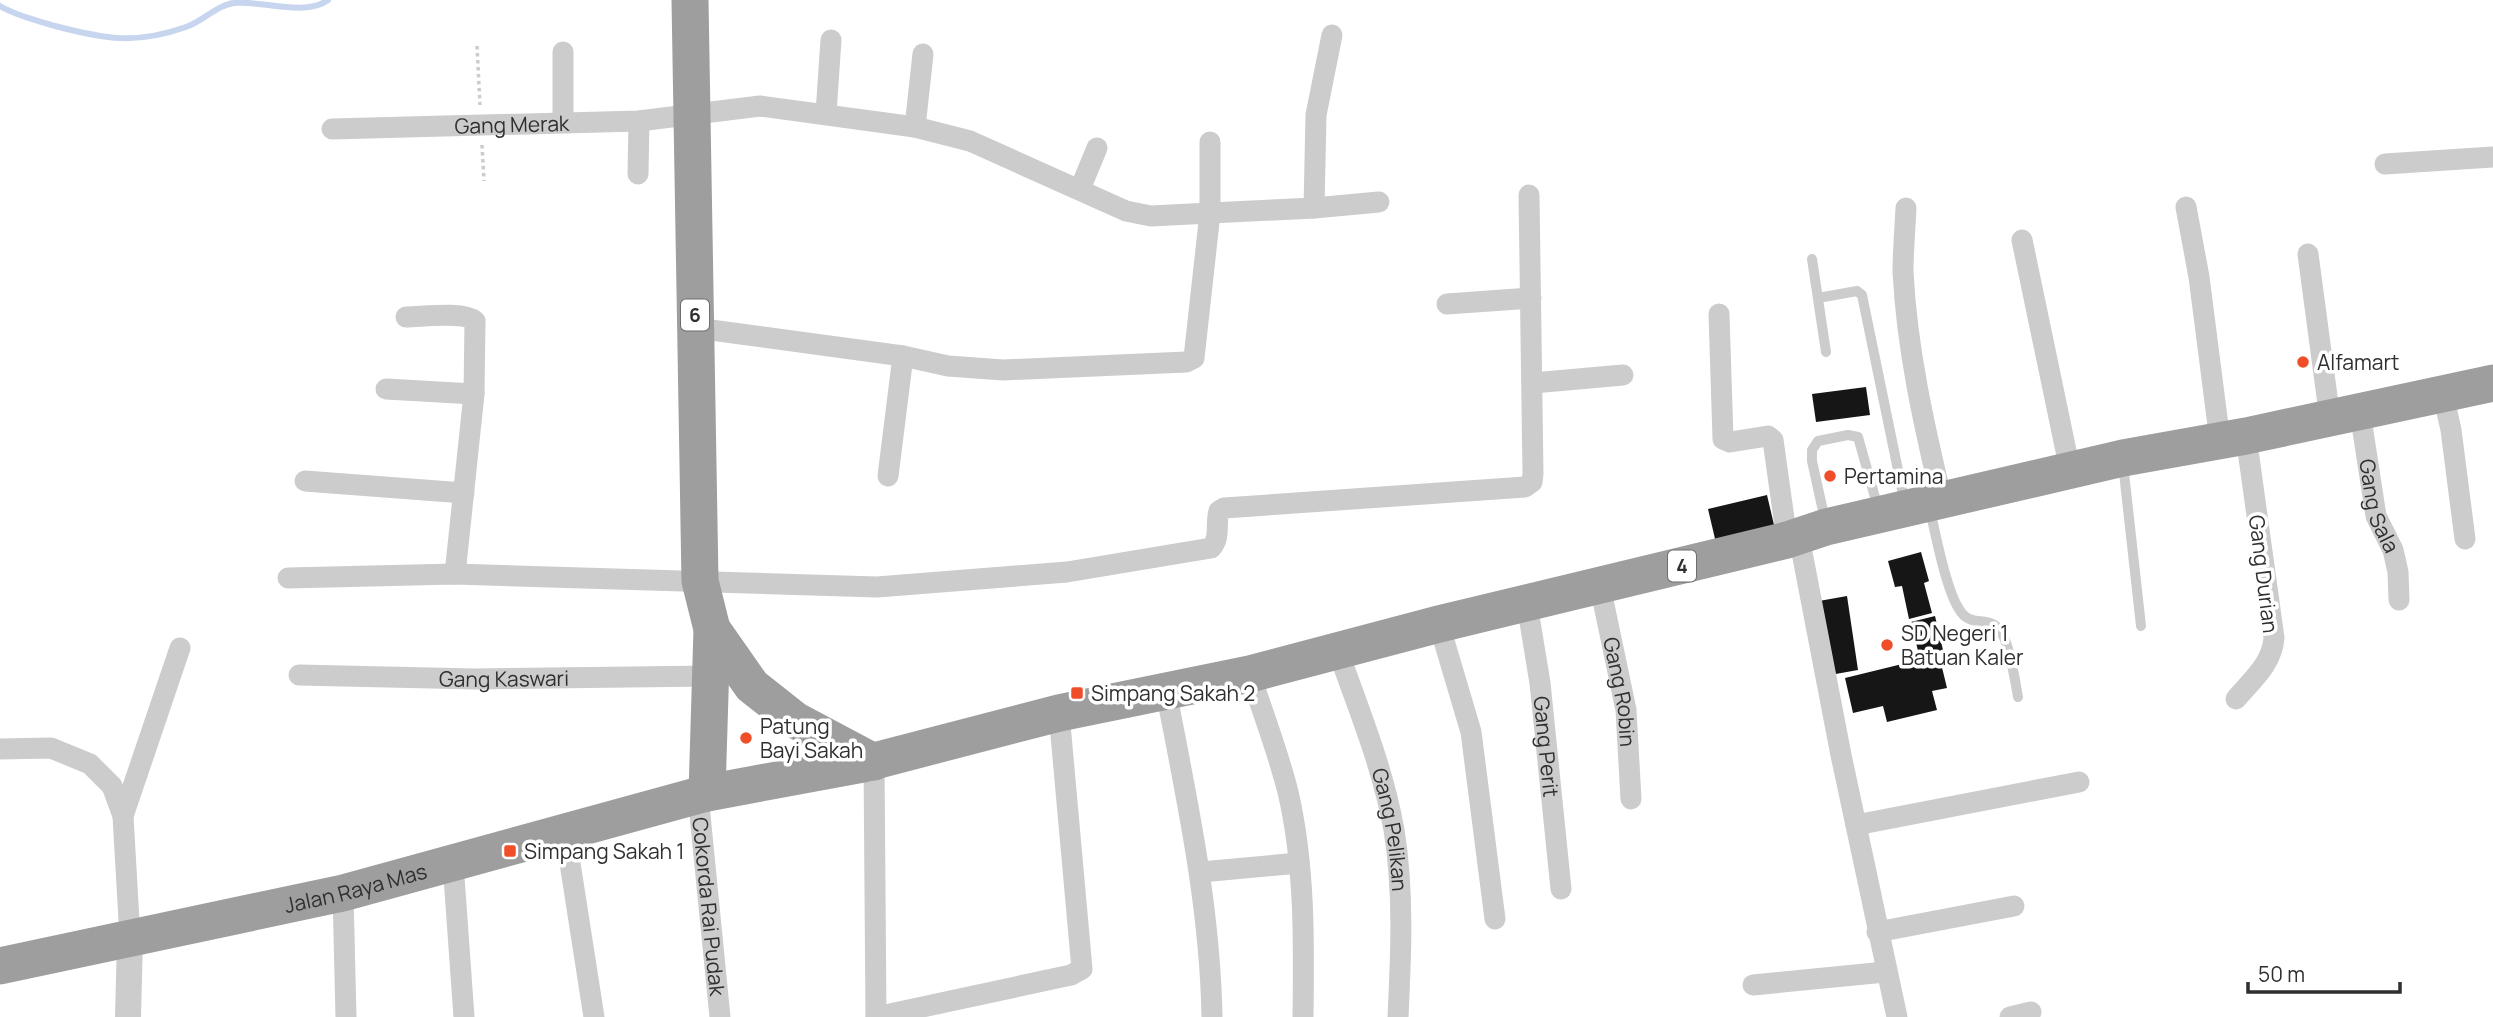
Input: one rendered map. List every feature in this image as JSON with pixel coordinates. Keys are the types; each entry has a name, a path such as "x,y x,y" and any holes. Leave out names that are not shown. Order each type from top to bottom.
{"highway":[{"name":"6","path":"691,0 701,581 712,629 703,794"},
{"name":"4","path":"703,794 874,762 1059,713 1250,674 1439,624 2070,470 2345,416 2493,383"},
{"name":"6","path":"712,629 752,686 795,720 874,762"},
{"name":"Jalan Raya Mas","path":"0,966 343,893 703,794"}],"street":[{"path":"1314,208 1316,115 1332,35"},
{"path":"826,113 831,40"},
{"path":"563,52 563,122"},
{"path":"915,127 923,54"},
{"name":"Gang Merak","path":"332,129 639,121 760,106 915,127 970,141 1112,205 1151,216 1379,202"},
{"path":"638,174 639,121"},
{"path":"696,328 903,356 948,366 1003,370 1191,360 1194,358 1210,213 1210,142"},
{"path":"1080,189 1097,148"},
{"path":"2385,164 2493,158"},
{"path":"288,578 455,574 877,587 1067,572 1211,548 1217,540 1217,515 1224,509 1525,487 1532,482 1529,195"},
{"name":"Gang Durian","path":"2186,207 2274,638 2273,651 2265,665 2236,699"},
{"path":"1906,208 1903,271 1909,339 1919,404 1914,507"},
{"path":"2022,240 2070,470"},
{"name":"Gang Sala","path":"2308,254 2345,416 2376,516 2393,550 2398,572 2399,600"},
{"path":"1447,304 1531,298"},
{"path":"1719,314 1723,439 1730,442 1768,436 1773,440 1804,534 1856,825 1885,972 1897,1017"},
{"path":"406,317 461,316 475,321 474,394 455,574"},
{"path":"888,476 903,356"},
{"path":"1533,383 1623,375"},
{"path":"386,389 474,394"},
{"path":"2443,394 2451,429 2465,539"},
{"path":"305,481 464,493"},
{"name":"Gang Robin","path":"1600,586 1626,710 1631,799"},
{"name":"Gang Perit","path":"1527,604 1540,683 1561,889"},
{"path":"1439,624 1471,732 1495,919"},
{"path":"123,816 180,648"},
{"name":"Gang Pelikan","path":"1338,651 1382,778 1394,832 1402,926 1398,1017"},
{"path":"1250,674 1288,793 1299,863 1304,934 1303,1017"},
{"name":"Gang Kaswari","path":"299,675 475,679 710,676"},
{"path":"1166,691 1201,872 1211,961 1212,1017"},
{"path":"874,762 876,1017 1071,975 1082,969 1059,713"},
{"path":"0,749 51,748 90,764 112,786 123,816 130,938 128,1017"},
{"path":"1856,825 2080,782"},
{"name":"Cokorda Rai Pudak","path":"703,794 720,1017"},
{"path":"565,831 594,1017"},
{"path":"453,863 464,1017"},
{"path":"1201,872 1299,863"},
{"path":"343,893 346,1017"},
{"path":"1877,932 2014,906"},
{"path":"1754,985 1885,972"}],"lane":[{"path":"1812,259 1826,352"},
{"path":"1818,298 1857,291 1862,295 1914,507 1959,611 1970,620 1994,623 2003,632 2018,697"},
{"path":"1804,534 1812,450 1818,441 1848,435 1858,437 1914,507"},
{"path":"2123,458 2141,626"}],"building":[{"path":"1866,387 1870,415 1816,422 1812,394"},
{"path":"1767,495 1775,529 1716,543 1708,509"},
{"path":"1921,552 1929,581 1924,583 1932,613 1909,619 1902,586 1895,587 1888,561"},
{"path":"1847,596 1858,670 1830,675 1819,601"},
{"path":"1935,616 1943,650 1919,655 1911,622"},
{"path":"1939,655 1947,688 1932,691 1937,710 1887,722 1883,706 1853,713 1845,678"}],"waterway":[{"path":"0,6 27,18 73,31 105,37 135,38 186,27 228,4 295,8 318,5 328,0"}],"place":[{"name":"Alfamart","path":"2303,362"},
{"name":"Pertamina","path":"1830,476"},
{"name":"SD Negeri 1 Batuan Kaler","path":"1887,645"},
{"name":"Simpang Sakah 2","path":"1077,693"},
{"name":"Patung Bayi Sakah","path":"746,738"},
{"name":"Simpang Sakah 1","path":"510,851"}]}
